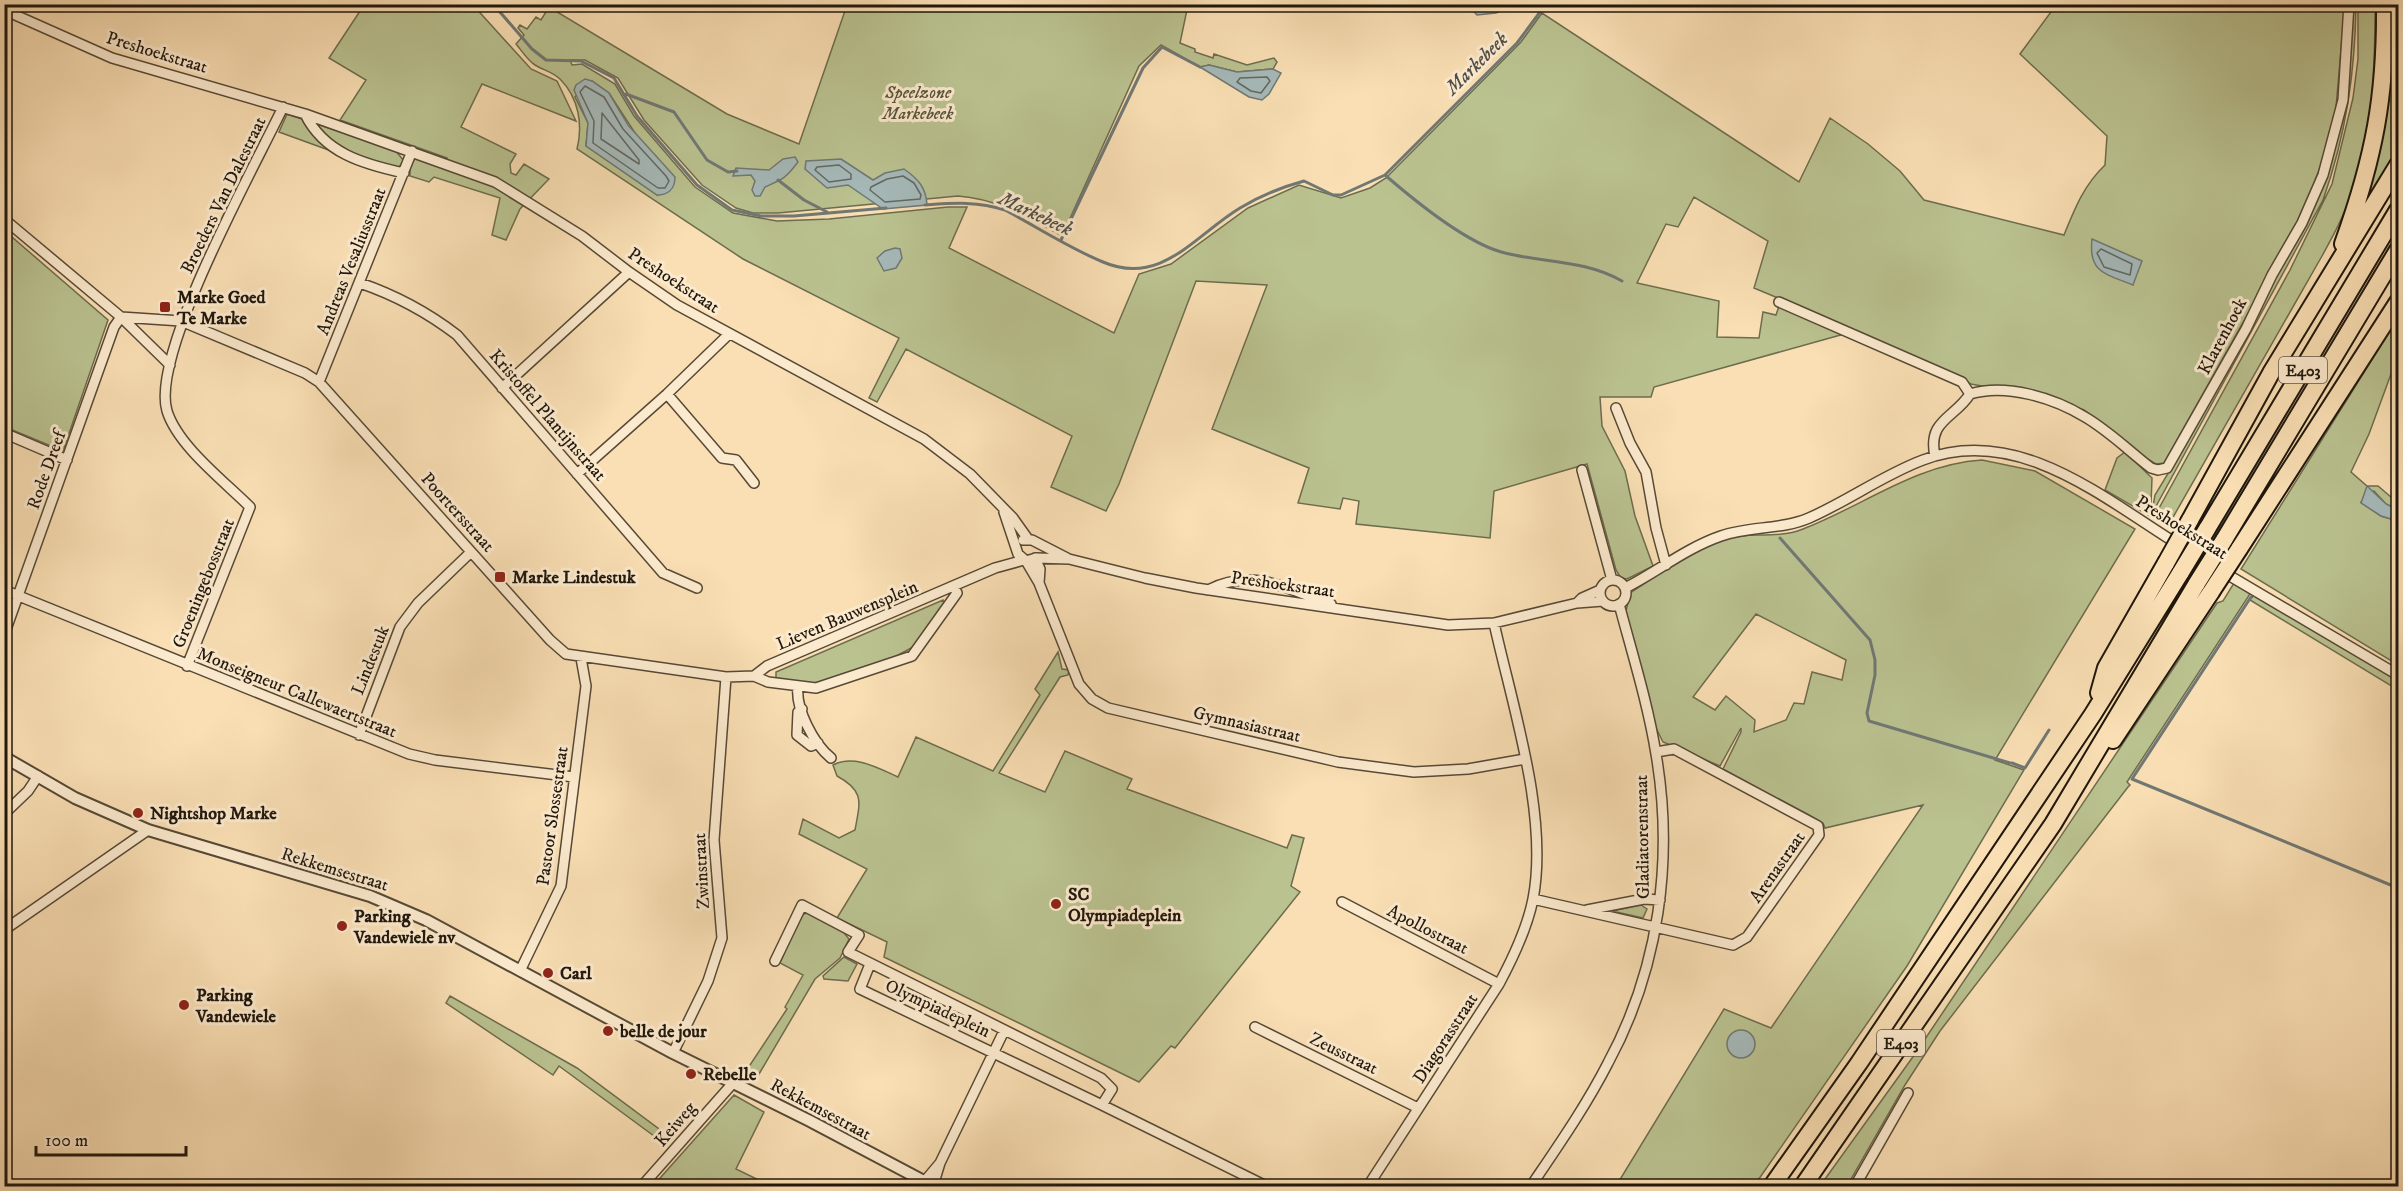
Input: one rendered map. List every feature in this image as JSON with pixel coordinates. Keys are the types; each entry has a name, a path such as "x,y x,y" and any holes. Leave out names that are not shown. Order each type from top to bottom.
{"highway":[{"path":"2336,265 2356,207 2377,131 2386,48 2385,4"},
{"path":"2093,714 2106,668 2336,265 2398,165"},
{"name":"E403","path":"1772,1186 1859,1063 2093,714 2207,530 2398,210"},
{"name":"E403","path":"1803,1186 2079,783 2128,722 2204,587 2224,540 2398,250"},
{"path":"2378,332 2398,296"},
{"path":"2204,587 2239,549 2398,302"}],"street":[{"name":"Klarenhoek","path":"1970,394 1999,390 2053,402 2087,417 2151,468 2158,470 2167,468 2246,329 2272,275 2302,223 2323,175 2343,100 2349,4"},
{"name":"Preshoekstraat","path":"4,10 112,58 259,99 495,182 582,236 629,273 729,334 924,439 970,474 1004,512 1013,518 1028,539"},
{"name":"Broeders Van Dalestraat","path":"170,365 181,321 283,107"},
{"path":"305,114 313,132 340,152 365,163 404,173"},
{"name":"Andreas Vesaliusstraat","path":"319,382 412,151"},
{"path":"4,219 121,317 170,365"},
{"path":"502,388 629,273"},
{"name":"Kristoffel Plantijnstraat","path":"360,283 435,318 457,335 663,573 696,588"},
{"path":"1779,302 1962,382 1970,394 1938,426 1934,438 1935,456"},
{"name":"Poortersstraat","path":"121,317 181,321 305,373 319,382 550,640 566,654 726,678"},
{"name":"Rode Dreef","path":"4,635 114,327 121,317"},
{"path":"577,474 667,394 729,334"},
{"name":"Groeningebosstraat","path":"170,365 163,392 174,425 201,458 250,507 187,666"},
{"path":"667,394 722,458 736,460 754,483"},
{"path":"1616,408 1630,443 1646,472 1656,528 1666,565"},
{"path":"4,433 67,460"},
{"name":"Preshoekstraat","path":"1625,588 1719,537 1805,520 1903,468 1935,456 1968,450 1994,451 2020,456 2054,469 2236,581 2398,675"},
{"path":"1582,470 1612,580"},
{"name":"Preshoekstraat","path":"1004,512 1017,549"},
{"path":"1028,539 1038,545 1039,551 1030,559 1017,549 1020,543 1028,539"},
{"name":"Preshoekstraat","path":"1038,545 1069,559 1145,578 1208,590 1448,626 1494,623 1576,603 1603,601"},
{"name":"Lieven Bauwensplein","path":"995,568 1017,549"},
{"name":"Lindestuk","path":"359,735 400,627 418,603 471,552"},
{"name":"Preshoekstraat","path":"1030,559 1069,559"},
{"name":"Lieven Bauwensplein","path":"754,676 767,666 995,568 1030,559"},
{"name":"Gymnasiastraat","path":"1030,559 1040,569 1039,583 1079,684 1092,699 1108,708 1338,762 1414,772 1468,769 1525,759"},
{"name":"Preshoekstraat","path":"1208,590 1226,581 1247,578 1272,582 1353,611"},
{"path":"1612,580 1620,582 1625,588 1625,597 1618,604 1610,605 1603,601 1600,590 1604,583 1612,580"},
{"name":"Lieven Bauwensplein","path":"726,678 754,676 768,682 816,688 912,656 957,593 954,587"},
{"name":"Monseigneur Callewaertstraat","path":"4,590 18,598 421,758 574,777"},
{"name":"Preshoekstraat","path":"1576,603 1600,590"},
{"name":"Gladiatorenstraat","path":"1531,1186 1609,1062 1639,992 1656,929 1660,900 1662,816 1656,752 1618,604"},
{"name":"Diagorasstraat","path":"1368,1186 1499,984 1511,963 1533,899 1537,844 1525,759 1494,623"},
{"name":"Pastoor Slossestraat","path":"520,971 561,886 586,686 581,658"},
{"name":"Zwinstraat","path":"673,1053 708,981 722,938 714,840 726,678"},
{"path":"798,686 802,709 818,743 831,758"},
{"path":"802,709 798,712 796,735 811,746 818,743"},
{"name":"Arenastraat","path":"1656,752 1674,749 1816,824 1820,832 1741,943 1733,945 1656,929"},
{"name":"Rekkemsestraat","path":"4,757 75,798 148,830 376,898 426,920 673,1053 810,1121 930,1185"},
{"path":"4,814 28,791 38,777"},
{"path":"4,930 148,830"},
{"path":"1533,899 1656,929"},
{"path":"1582,911 1644,899 1660,900"},
{"name":"Apollostraat","path":"1342,902 1499,984"},
{"name":"Olympiadeplein","path":"775,961 802,905 859,935 848,952 1109,1083 1112,1089 1102,1105 994,1051 977,1047 860,989 870,964"},
{"name":"Zeusstraat","path":"1256,1027 1419,1108"},
{"name":"Olympiadeplein","path":"994,1051 1004,1031"},
{"path":"930,1185 994,1051"},
{"name":"Keiweg","path":"642,1186 733,1083"},
{"path":"1855,1186 1908,1093"},
{"path":"1102,1105 1266,1186"}],"green space":[{"path":"364,5 473,5 531,69 557,81 576,121 482,84 461,127 516,154 510,164 511,173 516,175 524,164 549,179 520,209 506,240 492,235 500,198 434,177 429,182 410,176 410,165 416,157 443,166 447,158 340,120 366,80 329,58"},
{"name":"Speelzone Markebeek","path":"847,5 1188,5 1180,43 1195,49 1195,52 1213,58 1214,54 1247,65 1274,58 1277,62 1273,69 1237,72 1209,65 1200,67 1161,45 1139,66 1062,236 999,205 958,196 778,213 753,213 736,208 702,185 644,120 618,78 585,60 570,60 572,65 582,64 615,84 634,116 695,187 733,213 777,221 829,219 967,207 949,248 1114,333 1139,274 1171,264 1248,208 1299,185 1341,198 1370,188 1386,178 1521,42 1542,13 1799,182 1830,118 1868,144 1900,171 1924,200 2064,235 2076,206 2105,165 2107,136 2020,54 2056,5 2345,5 2334,130 2300,221 2164,463 2156,464 2142,456 2084,410 2056,400 1971,384 1871,337 1754,288 1768,241 1694,197 1678,227 1666,224 1637,283 1719,301 1717,337 1759,338 1763,312 1776,315 1779,306 1844,334 1654,387 1651,397 1600,397 1602,426 1625,471 1635,516 1653,566 1627,579 1621,578 1616,570 1587,464 1494,491 1490,538 1356,524 1359,501 1343,498 1340,509 1298,503 1309,468 1212,429 1267,285 1196,281 1119,484 1106,511 1051,487 1072,436 906,349 877,402 869,398 899,338 743,259 577,149 580,131 578,112 572,95 557,77 535,65 525,56 516,44 524,35 518,28 520,25 527,29 536,17 541,20 549,7 727,114 799,144","holes":["592,81 609,93 641,142 657,195 586,146 588,123 575,97"]},
{"path":"2352,5 2356,5 2354,55 2348,104 2338,152 2323,200 2155,508 2153,506 2155,495 2181,452 2317,198 2327,173 2345,103"},
{"path":"2358,5 2375,5 2375,31 2373,83 2367,135 2354,186 2340,222 2322,256 2168,526 2161,520 2158,510 2290,270 2332,184 2353,98 2358,59"},
{"path":"2390,5 2398,5 2398,153 2356,223"},
{"path":"287,114 395,150 404,161 399,167 356,160 279,132"},
{"path":"5,231 108,320 63,451 5,427"},
{"path":"2398,318 2398,377 2391,374 2369,434 2351,472 2367,486 2378,486 2398,503 2398,510 2386,504 2374,491 2361,502 2381,516 2398,521 2398,665 2241,569"},
{"path":"2125,452 2152,478 2151,504 2155,519 2105,490 2117,458"},
{"path":"1982,460 2035,471 2135,529 1995,760 2024,770 1907,966 1754,1186 1616,1186 1724,1009 1771,1028 1923,805 1825,828 1823,823 1723,769 1741,728 1720,766 1663,742 1656,728 1626,611 1630,593 1688,555 1713,542 1736,536 1794,532 1825,520 1890,487 1935,469","holes":["1756,614 1846,660 1842,680 1812,672 1804,704 1794,703 1786,720 1754,732 1755,720 1726,696 1715,710 1693,697"]},
{"path":"2234,583 2250,594 2127,782 2130,785 1940,1031 1905,1085 1847,1186 1820,1186 1915,1054 2217,603 2223,601"},
{"path":"2254,595 2398,681 2398,690 2250,600"},
{"path":"943,600 945,606 913,647 891,659 817,685 776,678 776,672"},
{"name":"SC Olympiadeplein","path":"1058,652 1062,669 1069,670 1068,675 1060,677 999,773 1045,792 1065,751 1132,779 1127,789 1287,848 1292,835 1304,838 1291,886 1300,892 1175,1048 1171,1046 1139,1082 884,957 887,942 837,918 867,869 799,834 803,819 839,838 855,830 859,805 856,792 846,781 837,776 833,765 849,761 858,762 874,766 898,777 916,737 993,771 1040,695 1035,689"},
{"path":"1641,905 1647,909 1643,918 1612,911"},
{"path":"808,912 841,929 849,939 840,958 815,979 759,1074 749,1077 744,1074 787,1009 785,1007 803,975 780,963 800,916"},
{"path":"844,957 857,964 848,981 824,979 823,976"},
{"path":"450,996 577,1068 659,1129 654,1136 559,1066 553,1075 446,1003"},
{"path":"734,1095 764,1112 736,1169 771,1186 653,1186"}],"water":[{"path":"1468,5 1515,5 1496,13 1477,15"},
{"path":"1209,65 1237,72 1273,69 1281,73 1269,94 1262,100 1249,97 1200,67"},
{"path":"585,79 609,93 628,125 675,177 674,185 668,192 657,195 586,146 588,123 574,90 576,85"},
{"path":"795,157 798,162 790,172 765,187 760,196 755,196 752,190 755,181 751,175 733,176 736,168 769,170 783,159"},
{"path":"841,159 873,180 885,173 904,169 920,184 925,193 927,205 883,209 848,185 827,188 805,169 806,161"},
{"path":"2092,239 2142,261 2133,285 2107,275 2096,266 2093,259"},
{"path":"900,249 902,258 896,268 884,271 877,258 885,251"},
{"path":"2367,486 2386,504 2398,510 2398,521 2381,516 2361,503"},
{"path":"1741,1030 1751,1034 1755,1044 1751,1054 1741,1058 1731,1054 1727,1044 1731,1034"}],"waterway":[{"name":"Markebeek","path":"493,4 532,49 546,60 581,61 614,78 637,116 697,185 732,210 761,216 794,216 886,208"},
{"name":"Markebeek","path":"925,205 965,203 995,207 1005,210 1065,244 1103,262 1124,268 1143,268 1160,263 1192,244 1240,208 1279,189 1304,181 1333,195 1341,195 1385,175 1517,43 1546,4"},
{"path":"1061,240 1143,68 1162,47 1200,67"},
{"path":"626,94 674,112 707,160 728,172 737,171"},
{"path":"1385,175 1442,220 1474,241 1505,253 1594,269 1622,281"},
{"path":"778,180 804,200 827,212"},
{"path":"1780,538 1870,640 1875,660 1875,675 1867,713 1869,721 2010,763"},
{"path":"2251,597 2132,779 2398,888"},
{"path":"2012,763 2025,768 2049,730"}],"place":[{"name":"Marke Goed Te Marke","path":"165,307"},
{"name":"Marke Lindestuk","path":"500,577"},
{"name":"Nightshop Marke","path":"138,813"},
{"name":"SC Olympiadeplein","path":"1056,904"},
{"name":"Parking Vandewiele nv","path":"342,926"},
{"name":"Carl","path":"548,973"},
{"name":"Parking Vandewiele","path":"184,1005"},
{"name":"belle de jour","path":"608,1031"},
{"name":"Rebelle","path":"691,1074"}]}
